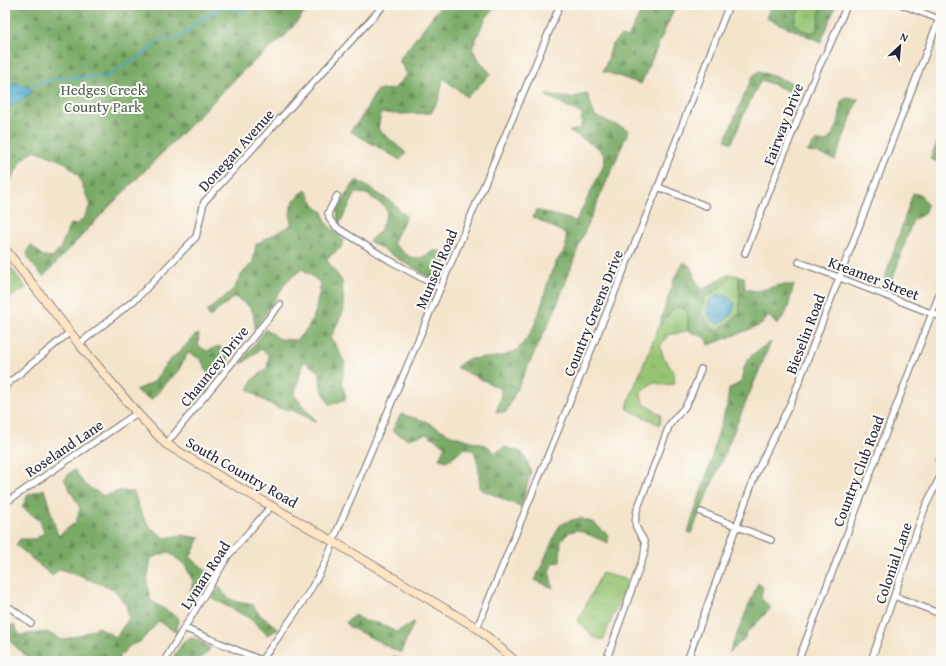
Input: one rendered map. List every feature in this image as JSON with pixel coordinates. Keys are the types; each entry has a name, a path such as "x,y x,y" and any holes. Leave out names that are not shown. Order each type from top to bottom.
{"main road":[{"name":"South Country Road","path":"5,249 79,344 137,413 166,444 218,476 334,542 477,628 515,661"}],"street":[{"name":"Donegan Avenue","path":"79,344 137,298 196,237 204,202 384,5"},
{"name":"Munsell Road","path":"262,661 303,603 330,554 340,523 560,5"},
{"name":"Country Greens Drive","path":"477,628 658,187 730,5"},
{"name":"Fairway Drive","path":"745,253 816,73 847,5"},
{"path":"903,5 940,18"},
{"name":"Bieselin Road","path":"687,661 756,473 792,400 940,18"},
{"path":"658,187 706,206"},
{"path":"337,196 328,213 330,220 336,227 440,288"},
{"name":"Kreamer Street","path":"799,262 941,317"},
{"name":"Country Club Road","path":"798,661 941,290"},
{"name":"Chauncey Drive","path":"166,444 280,304"},
{"path":"5,386 70,332"},
{"path":"606,661 646,546 644,539 636,526 635,519 637,510 669,426 686,404 701,369"},
{"name":"Roseland Lane","path":"5,503 137,413"},
{"name":"Colonial Lane","path":"871,661 926,505 941,475"},
{"name":"Lyman Road","path":"164,661 228,556 272,506"},
{"path":"701,512 771,540"},
{"path":"894,596 941,614"},
{"path":"5,604 30,623"},
{"path":"184,628 262,661"}],"green space":[{"name":"Hedges Creek County Park","path":"5,5 311,5 285,36 246,68 104,212 43,277 29,260 27,251 31,245 43,256 52,258 60,249 70,224 76,225 84,218 90,205 79,177 66,163 35,150 23,159 5,190 5,108 26,98 19,83 5,83"},
{"path":"451,5 502,5 491,12 487,17 472,49 491,74 467,97 443,78 439,99 431,113 381,113 378,129 406,153 400,160 350,131 361,118 377,90 394,89 407,74 399,60 438,9"},
{"path":"644,5 676,5 641,84 603,71 612,44 621,36 628,38"},
{"path":"771,5 804,5 797,13 794,23 802,30 813,33 817,30 821,5 836,5 821,42 766,18"},
{"path":"804,5 821,5 817,30 813,33 802,30 794,23 797,13"},
{"path":"759,71 800,86 792,92 761,80 745,111 732,143 725,140 752,77"},
{"path":"587,93 595,116 629,130 582,238 556,308 506,412 496,412 501,398 501,389 456,367 469,359 493,357 511,353 518,349 531,332 541,308 552,270 566,249 566,234 533,217 536,210 576,221 603,167 605,156 597,147 569,131 581,129 582,114 545,95 572,98"},
{"path":"846,98 858,99 835,160 817,153 807,152 816,140 826,142 831,137 838,123 841,101"},
{"path":"941,134 941,163 930,159"},
{"path":"357,180 393,203 406,216 393,244 410,257 421,258 435,250 449,254 437,282 369,241 380,231 387,212 384,206 367,194 356,193 339,225 337,210 349,189"},
{"path":"306,190 316,207 323,212 326,223 344,240 341,248 326,259 342,281 344,310 331,337 345,362 342,380 346,399 330,405 321,388 320,373 304,361 294,395 317,422 292,410 278,408 248,390 253,379 267,368 269,355 261,349 242,364 247,354 266,329 280,339 296,340 308,328 315,313 321,283 302,269 287,281 255,329 254,317 251,309 245,303 234,297 210,317 207,311 234,289 241,275 253,262 256,244 291,225 290,213 292,204 297,197"},
{"path":"913,193 921,195 927,205 924,214 913,220 892,281 882,286"},
{"path":"5,260 26,288 5,300"},
{"path":"684,262 691,267 695,279 702,290 729,274 730,278 720,288 703,298 702,314 712,330 719,330 740,314 739,276 744,277 745,289 757,291 780,285 794,285 787,311 777,325 769,316 761,325 709,345 704,337 688,331 688,313 684,308 675,307 659,326 674,279"},
{"path":"729,274 739,276 740,314 719,330 712,330 702,314 703,298 720,288 730,278"},
{"path":"675,307 684,308 688,313 688,331 668,335 660,347 663,356 674,373 675,384 665,385 653,382 641,393 643,403 661,415 660,425 627,409 629,400 659,326"},
{"path":"199,334 198,345 207,351 219,346 231,356 210,382 201,360 188,353 178,371 151,400 135,390 154,382 165,365 194,336"},
{"path":"771,342 691,534 688,532 711,461 727,405 729,389 741,382 744,367 753,354"},
{"path":"401,414 425,421 451,435 488,446 495,453 505,447 521,452 525,457 531,472 521,507 480,489 478,464 474,451 465,448 447,461 439,459 445,446 427,434 408,439 392,431"},
{"path":"941,446 941,463 939,466 932,460"},
{"path":"74,469 85,485 104,496 120,491 134,492 141,513 150,527 165,538 181,535 200,538 190,557 210,574 189,609 188,600 193,581 185,565 168,552 151,558 147,582 151,601 178,617 177,633 159,621 140,642 131,645 119,657 120,661 32,661 5,637 5,627 14,625 20,635 47,632 62,640 83,634 98,627 116,637 129,618 126,605 114,589 60,569 52,576 16,545 20,539 35,539 44,533 40,521 22,507 28,495 44,489 58,536 76,522 80,508 64,479"},
{"path":"580,518 594,523 608,535 608,543 578,530 570,532 561,540 560,562 553,563 549,571 553,588 535,580 559,526 566,522"},
{"path":"602,573 628,580 603,640 593,637 584,626 577,622"},
{"path":"758,583 763,587 761,598 771,608 748,632 743,640 729,653"},
{"path":"220,587 226,595 233,600 252,604 260,615 279,629 268,635 249,618 212,598"},
{"path":"355,615 364,621 379,623 396,632 414,622 401,653 348,626 346,622"},
{"path":"191,638 197,639 210,648 198,660 170,661 185,640"}],"water":[{"path":"5,83 19,83 33,90 26,98 5,108"},
{"path":"718,294 728,297 735,304 730,316 719,324 712,321 707,311 709,302"}],"waterway":[{"path":"26,88 57,78 106,77 139,57 164,38 179,38 202,18 224,7 247,11 253,5"}]}
